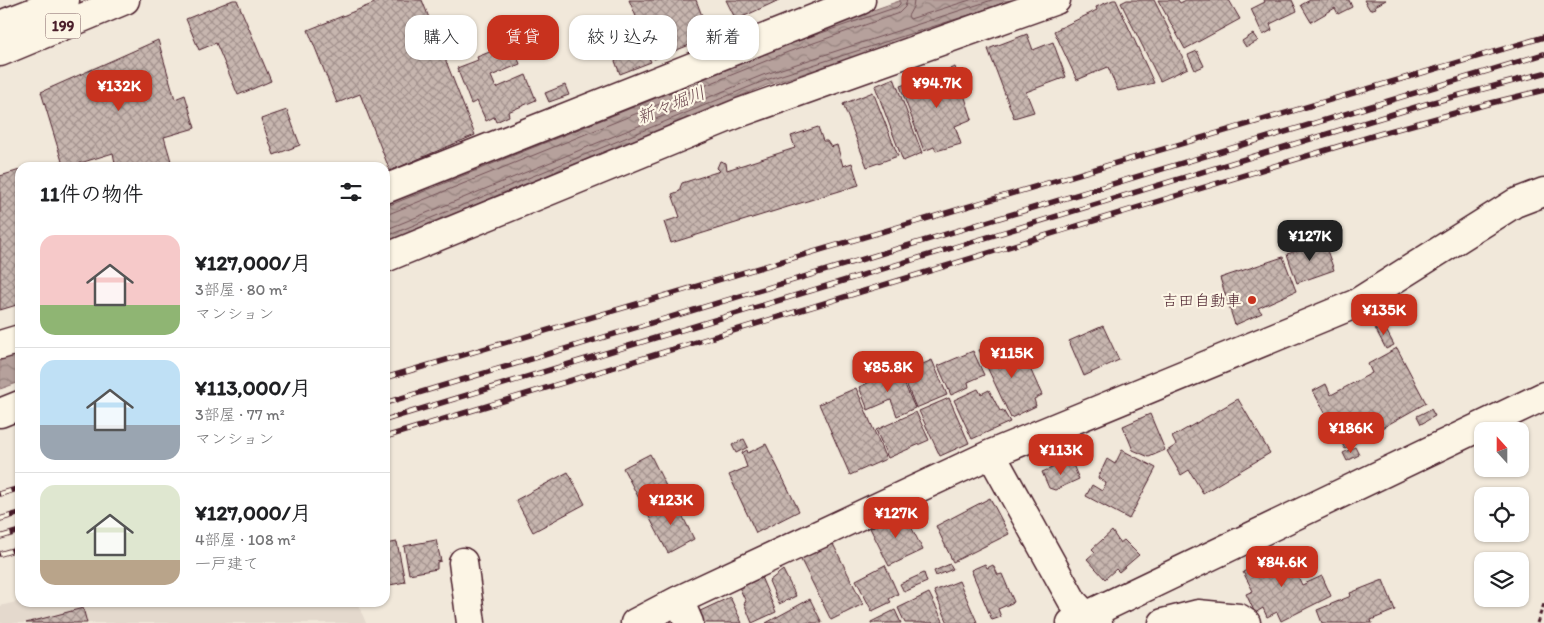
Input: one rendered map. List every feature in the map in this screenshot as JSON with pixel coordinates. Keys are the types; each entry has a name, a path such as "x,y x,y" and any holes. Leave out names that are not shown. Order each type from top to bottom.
{"main road":[{"name":"199","path":"0,52 125,0"},
{"path":"390,187 861,0"},
{"path":"390,256 739,113 1056,0"},
{"name":"199","path":"0,25 49,3"},
{"path":"635,623 684,612 991,454 1355,304 1514,203 1544,192"},
{"path":"0,345 15,340"},
{"path":"991,454 1085,620 1544,396"},
{"path":"0,414 15,407"},
{"path":"463,562 471,623"},
{"path":"1162,623 1198,614 1239,618 1246,623"}],"path":[{"path":"1537,623 1544,604"}],"shaded area":[{"path":"15,602 15,607 359,607 366,623 0,623 0,606"}],"water":[{"name":"新々堀川","path":"902,0 1025,0 971,20 767,85 390,240 390,201 737,60 759,60 759,51"},
{"path":"15,349 15,384 0,389 0,355"}],"building":[{"path":"237,0 271,81 238,95 216,43 199,50 186,19"},
{"path":"382,0 422,0 428,15 405,15 405,60 446,60 475,135 390,171 390,162 386,162 360,94 337,103 308,30"},
{"path":"629,0 696,0 702,15 687,15 687,46 677,50 677,15 635,15"},
{"path":"726,0 779,0 747,15 734,15"},
{"path":"1116,0 1154,83 1118,91 1108,67 1077,80 1054,31 1097,10 1096,7"},
{"path":"1127,0 1154,0 1188,68 1160,81 1121,3"},
{"path":"1158,0 1178,0 1180,3 1186,0 1229,0 1240,19 1185,49"},
{"path":"1264,0 1292,0 1297,11 1270,24 1272,30 1263,35 1251,9 1265,2"},
{"path":"1310,0 1349,0 1352,7 1338,14 1335,8 1311,22 1301,5"},
{"path":"1364,0 1386,0 1370,10"},
{"path":"1027,34 1033,50 1053,42 1066,77 1026,92 1034,112 1014,118 988,49"},
{"path":"1253,34 1258,41 1246,47 1242,41"},
{"path":"158,40 175,99 185,95 195,128 164,137 171,162 115,162 113,153 84,162 62,162 41,92"},
{"path":"1197,51 1204,66 1195,70 1188,55"},
{"path":"487,53 487,60 518,60 520,64 491,76 496,88 526,75 536,100 508,112 509,116 496,122 494,117 486,121 477,101 471,104 457,68 478,60 477,57"},
{"path":"650,60 651,62 620,74 615,61"},
{"path":"955,67 972,119 955,126 961,144 936,151 934,147 924,151 900,86"},
{"path":"894,78 922,153 903,161 875,86"},
{"path":"565,85 569,95 549,102 545,93"},
{"path":"873,92 898,156 867,167 843,104"},
{"path":"287,110 300,145 274,155 261,119"},
{"path":"818,127 823,141 827,141 831,147 837,145 843,166 852,163 859,185 671,243 664,222 680,217 672,194 680,191 682,183 720,171 717,168 720,161 726,163 727,170 795,148 791,136"},
{"path":"15,172 15,306 0,310 0,176"},
{"path":"1324,242 1334,270 1297,283 1287,254"},
{"name":"吉田自動車","path":"1283,257 1296,291 1258,308 1262,313 1235,325 1220,278"},
{"path":"1383,324 1394,345 1386,349 1375,328"},
{"path":"1103,326 1119,360 1084,376 1069,341"},
{"path":"999,342 1006,355 1013,352 1016,359 1024,355 1042,395 1034,399 1036,406 1011,418 979,350"},
{"path":"1397,348 1426,403 1345,449 1313,391 1326,384 1331,395 1372,373 1368,364"},
{"path":"973,351 984,375 968,382 969,387 951,395 938,366"},
{"path":"932,360 947,395 916,408 902,373"},
{"path":"898,369 915,408 897,416 891,400 868,410 859,387"},
{"path":"856,388 886,459 850,475 819,404"},
{"path":"978,389 981,394 989,390 1000,411 1003,410 1010,422 972,439 954,400"},
{"path":"949,398 969,443 940,456 919,411"},
{"path":"1238,399 1270,453 1203,493 1189,470 1181,475 1167,451 1176,445 1172,437"},
{"path":"1431,409 1435,416 1421,424 1417,416"},
{"path":"916,412 929,440 888,458 876,430"},
{"path":"1150,414 1165,450 1149,457 1133,450 1123,426"},
{"path":"744,439 748,447 736,453 732,445"},
{"path":"766,444 799,511 756,533 729,475 747,467 742,453 747,450 748,453"},
{"path":"1355,447 1359,455 1347,461 1343,453"},
{"path":"1122,450 1156,468 1129,519 1086,496 1092,485 1102,491 1106,483 1098,478 1107,459 1115,464"},
{"path":"650,454 670,494 644,508 623,468"},
{"path":"1071,460 1079,479 1055,490 1049,488 1042,472"},
{"path":"568,472 585,504 533,532 516,500"},
{"path":"990,498 1009,534 953,562 936,526"},
{"path":"674,499 694,539 668,553 647,513"},
{"path":"903,511 923,550 889,566 870,528"},
{"path":"1112,531 1120,543 1124,540 1139,555 1119,572 1116,569 1105,579 1087,559 1095,552 1092,549"},
{"path":"436,540 441,561 437,562 437,569 409,574 404,546"},
{"path":"831,540 863,604 831,620 799,556"},
{"path":"397,542 405,582 390,585 390,543"},
{"path":"1286,551 1302,585 1322,576 1331,596 1281,621 1277,612 1267,617 1263,608 1255,613 1246,594 1253,591 1243,572"},
{"path":"950,564 953,569 936,576 934,571"},
{"path":"985,564 987,568 993,565 998,575 1002,574 1014,602 998,609 1001,617 992,620 971,570"},
{"path":"885,565 898,594 889,599 891,602 872,611 856,580"},
{"path":"783,570 796,596 779,604 769,581"},
{"path":"924,573 927,582 904,592 900,584"},
{"path":"761,577 776,612 752,623 739,587"},
{"path":"1383,580 1395,610 1371,620 1372,623 1322,623 1317,610 1351,596 1350,593"},
{"path":"959,581 977,622 948,623 934,591"},
{"path":"929,593 944,623 905,623 898,608"},
{"path":"730,597 742,623 700,623 696,613"},
{"path":"810,599 822,623 766,623"},
{"path":"83,608 87,623 26,623"},
{"path":"895,610 901,623 871,623 871,622"}],"railway":[{"path":"390,377 1544,37"},
{"path":"390,401 1544,54"},
{"path":"390,418 1426,104 1544,73"},
{"path":"390,435 1379,134 1544,90"},
{"path":"0,494 15,490"},
{"path":"0,519 15,514"},
{"path":"0,537 15,532"},
{"path":"0,554 15,550"}],"place":[{"name":"吉田自動車","path":"1252,300"}]}
